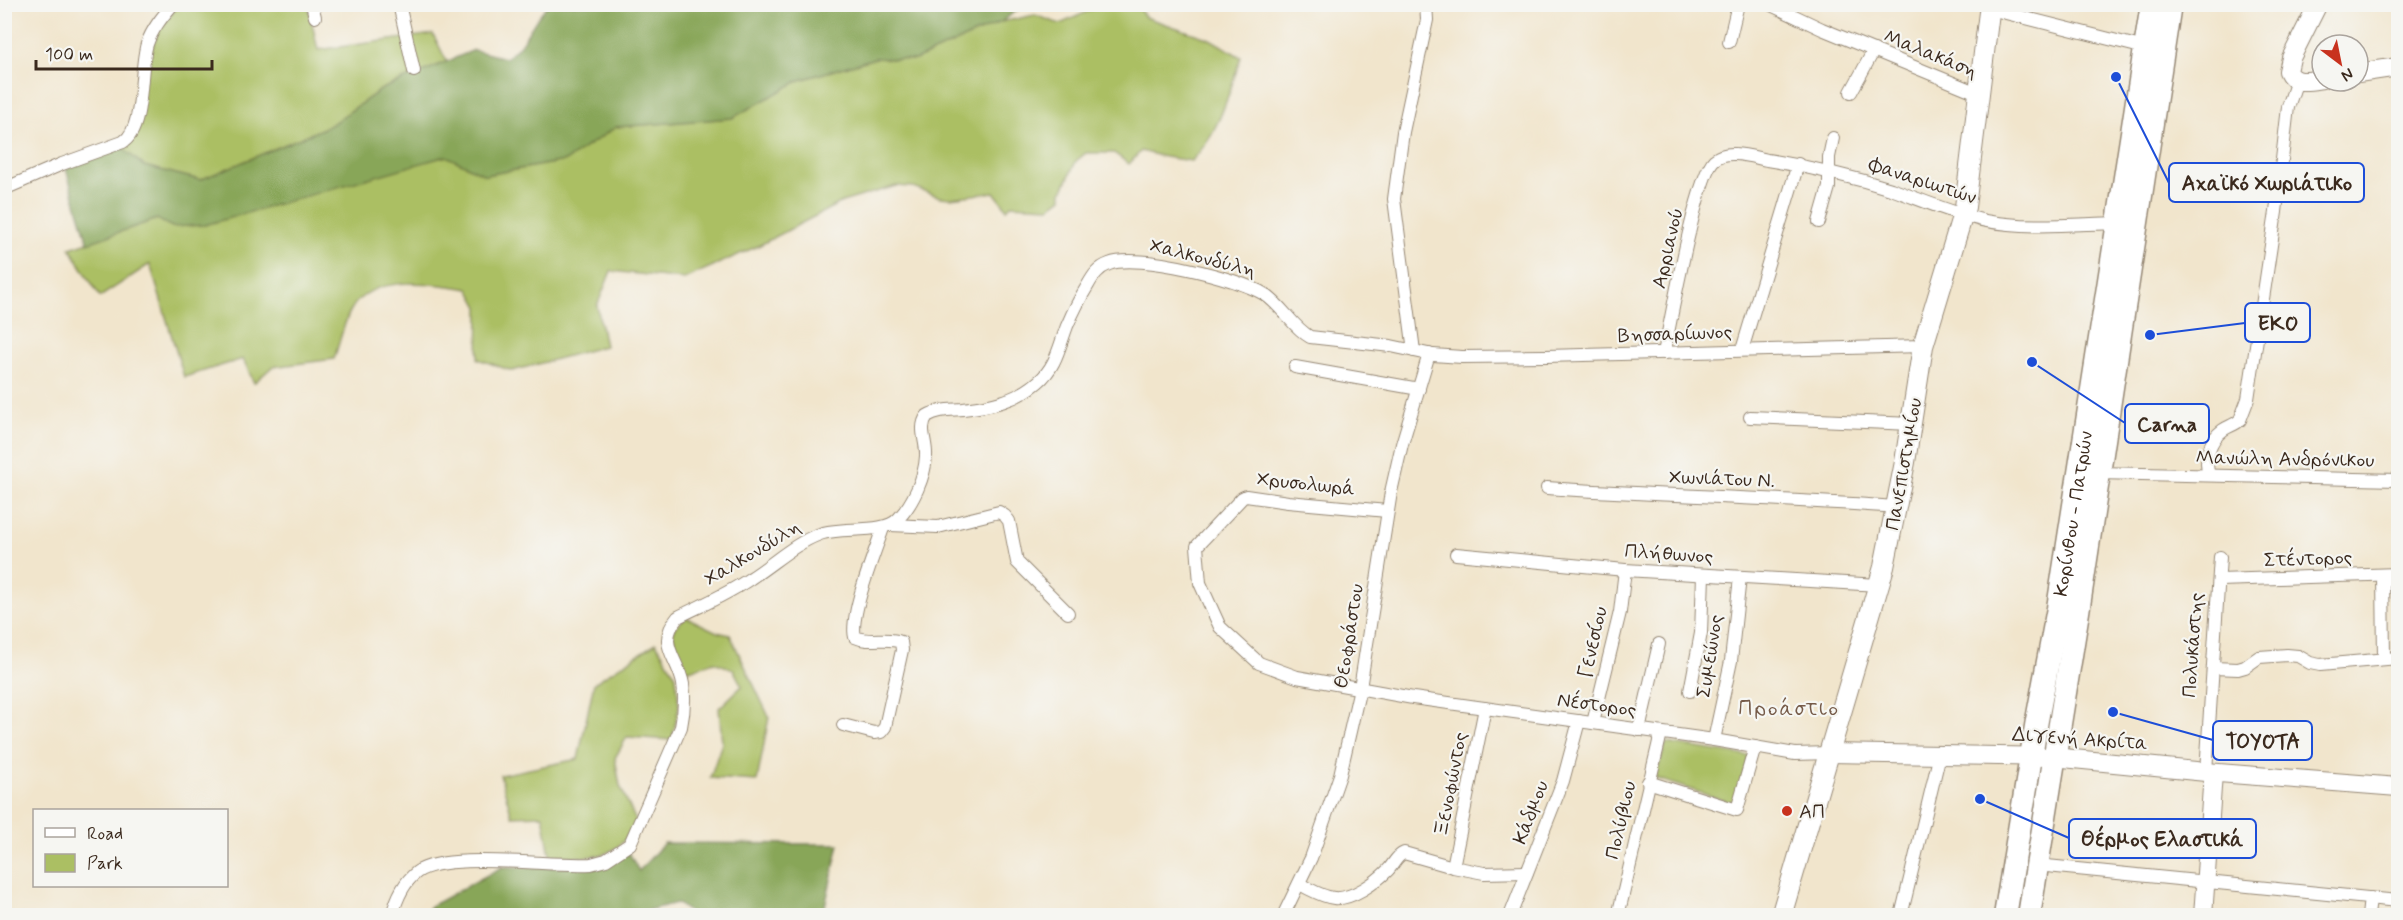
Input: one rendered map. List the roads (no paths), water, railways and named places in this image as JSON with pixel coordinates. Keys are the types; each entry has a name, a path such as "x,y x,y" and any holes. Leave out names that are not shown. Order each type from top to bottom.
{"highway":[{"name":"Κορίνθου - Πατρών","path":"2029,915 2037,865 2042,756 2058,608 2152,4"},
{"name":"Κορίνθου - Πατρών","path":"2005,915 2042,756 2098,473 2170,4"}],"main road":[{"name":"Πανεπιστημίου","path":"1781,915 1879,585 1897,507 1923,346 1964,214 1990,7"}],"street":[{"path":"4,189 62,164 123,142 130,136 136,121 147,44 154,29 173,4"},
{"path":"399,4 414,71"},
{"path":"1414,351 1394,199 1403,132 1427,20 1426,4"},
{"path":"1729,42 1738,4"},
{"name":"Μαλακάση","path":"1769,4 1980,94"},
{"path":"2209,476 2206,460 2215,438 2223,429 2239,422 2248,399 2293,78 2288,69 2291,58 2318,4"},
{"path":"1990,7 2145,48"},
{"path":"1851,92 1874,50"},
{"path":"2370,72 2398,68"},
{"path":"2293,78 2310,79"},
{"path":"1819,222 1829,187 1829,158 1833,138"},
{"name":"Φαναριωτών","path":"1718,157 1735,155 1830,171 1983,220 2012,224 2117,223"},
{"name":"Αρριανού","path":"1664,353 1695,210 1706,174 1712,162 1718,157"},
{"path":"1742,350 1798,164"},
{"name":"Χαλκονδύλη","path":"397,912 409,880 418,871 433,866 465,861 591,864 606,860 630,844 681,727 684,714 683,685 667,642 672,623 678,617 750,579 818,535 850,529 886,527 899,519 920,481 926,455 923,428 927,416 938,411 979,407 1010,400 1039,381 1054,364 1067,326 1089,282 1097,271 1108,264 1139,261 1197,272 1261,292 1310,337 1382,344 1429,354"},
{"name":"Βησσαρίωνος","path":"1429,354 1546,356 1923,346"},
{"name":"Θεοφράστου","path":"1283,915 1315,849 1340,775 1360,688 1387,511 1402,444 1429,354"},
{"path":"1295,368 1419,389"},
{"path":"1750,417 1912,424"},
{"name":"Μανώλη Ανδρόνικου","path":"2098,473 2398,480"},
{"name":"Χωνιάτου Ν.","path":"1547,488 1673,496 1821,501 1897,507"},
{"name":"Χρυσολωρά","path":"1360,688 1297,676 1259,663 1220,627 1200,583 1197,546 1227,512 1246,496 1387,511"},
{"path":"843,725 874,733 881,732 885,727 902,650 901,642 894,639 862,640 855,637 853,630 856,614 886,527 938,527 999,512 1009,521 1017,562 1068,613"},
{"name":"Πλήθωνος","path":"1456,554 1625,570 1879,585"},
{"name":"Πολυκάστης","path":"2204,915 2213,668 2220,557"},
{"name":"Γενεσίου","path":"1593,723 1620,612 1625,570"},
{"name":"Στέντορος","path":"2219,580 2398,574"},
{"path":"1690,692 1701,633 1703,575"},
{"path":"2383,575 2384,659"},
{"name":"Συμεώνος","path":"1714,740 1731,661 1740,577"},
{"path":"1639,730 1659,644"},
{"path":"2213,668 2241,669 2259,657 2266,656 2297,656 2320,665 2398,658"},
{"name":"Νέστορος","path":"1360,688 1795,754 1829,753"},
{"name":"Ξενοφώντος","path":"1453,867 1485,708"},
{"name":"Κάδμου","path":"1509,915 1563,781 1578,721"},
{"name":"Πολύβιου","path":"1618,915 1661,733"},
{"path":"1648,782 1737,810 1755,747"},
{"name":"Διγενή Ακρίτα","path":"1829,753 2042,756 2398,787"},
{"path":"1901,915 1940,754"},
{"path":"1299,884 1332,898 1343,898 1375,881 1399,855 1404,853 1484,873 1527,872"},
{"path":"2037,865 2398,901"},
{"path":"2368,915 2370,898"}],"place":[{"name":"Αχαϊκό Χωριάτικο","path":"2116,77"},
{"name":"EKO","path":"2150,335"},
{"name":"Carna","path":"2032,362"},
{"name":"TOYOTA","path":"2113,712"},
{"name":"Θέρμος Ελαστικά","path":"1980,799"},
{"name":"ΑΠ","path":"1787,811"}],"district":[{"name":"Προάστιο","path":"1789,707"}]}
